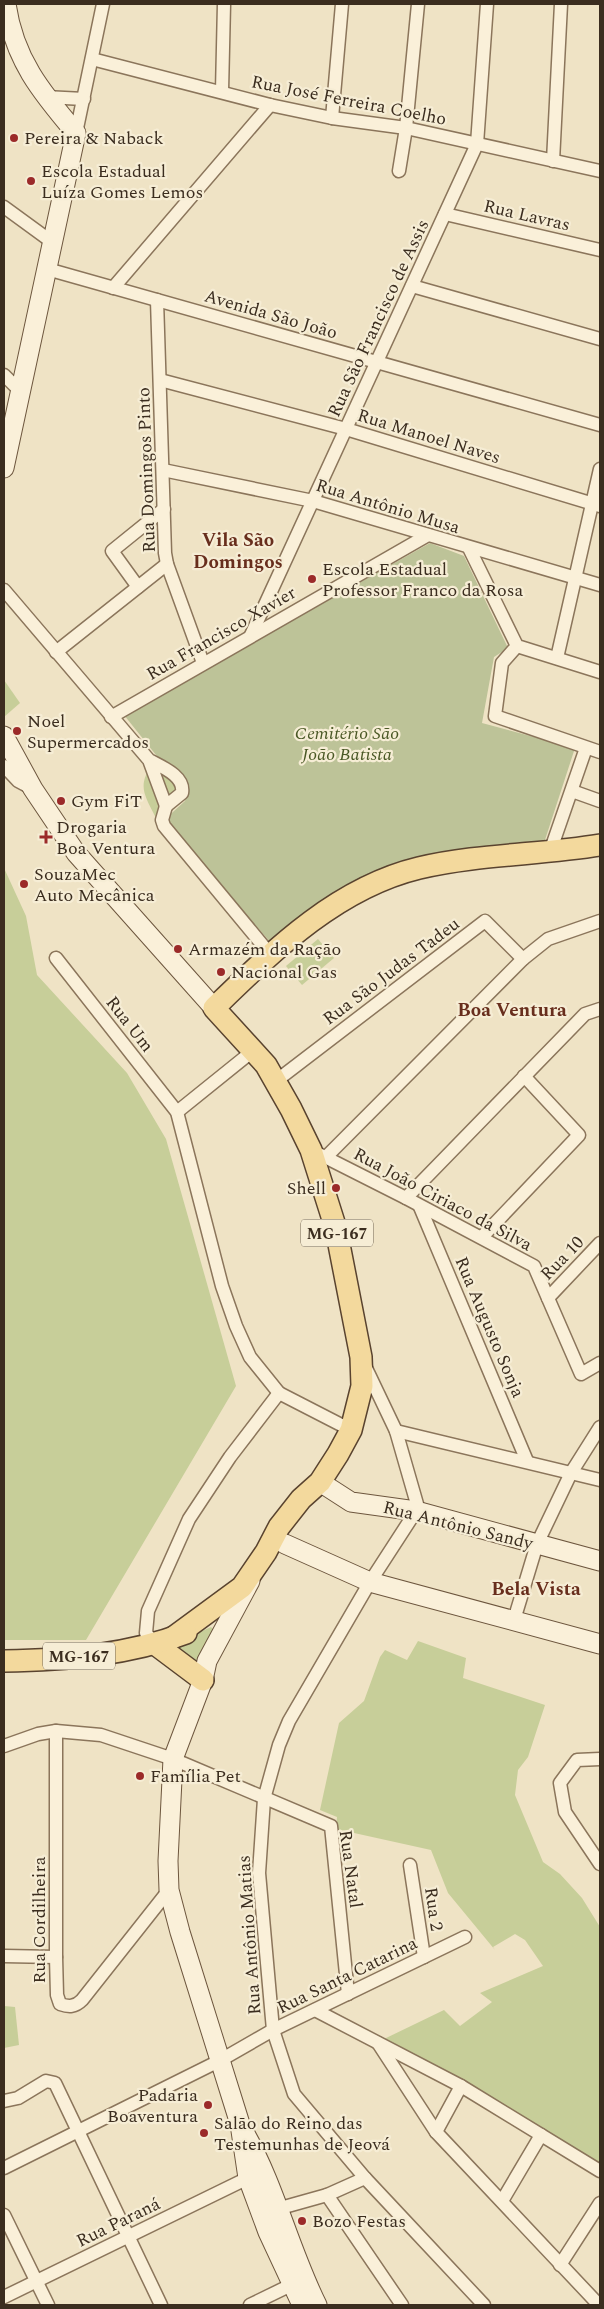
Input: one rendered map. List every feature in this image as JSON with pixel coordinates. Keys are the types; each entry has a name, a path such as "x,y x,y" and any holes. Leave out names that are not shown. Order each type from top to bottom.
{"main road":[{"path":"214,1008 270,954 320,915 346,898 390,878 417,868 445,863 600,845"},
{"name":"MG-167","path":"164,1641 242,1587 276,1541 301,1499 316,1487 351,1430 362,1386 361,1357 336,1229 318,1154 276,1081 254,1050 214,1008"},
{"name":"MG-167","path":"4,1661 40,1660 118,1651 164,1641 205,1624 238,1604 256,1589 276,1541"},
{"path":"164,1641 203,1680"}],"street":[{"path":"6,4 11,34 20,58 45,97 76,133"},
{"path":"4,468 103,4"},
{"path":"222,91 224,4"},
{"path":"332,118 342,4"},
{"path":"399,171 406,128 418,4"},
{"name":"Rua São Francisco de Assis","path":"251,635 477,144 487,4"},
{"path":"553,161 561,4"},
{"name":"Rua José Ferreira Coelho","path":"92,59 222,91 270,105 332,118 406,128 600,171"},
{"path":"45,97 84,98"},
{"path":"113,288 270,105"},
{"path":"4,207 52,242"},
{"name":"Rua Lavras","path":"445,214 600,250"},
{"name":"Avenida São João","path":"47,269 600,425"},
{"path":"412,286 600,339"},
{"name":"Rua Domingos Pinto","path":"157,300 167,564 203,663"},
{"path":"4,375 20,391"},
{"name":"Rua Manoel Naves","path":"160,380 346,428 596,505"},
{"path":"557,658 574,577 596,505 600,469"},
{"name":"Rua Antônio Musa","path":"163,470 313,501 600,585"},
{"path":"138,588 112,551 164,509"},
{"name":"Rua Francisco Xavier","path":"111,717 428,535"},
{"path":"469,548 517,646 600,672"},
{"path":"56,652 167,564"},
{"path":"4,590 111,717 150,760 174,774 183,789 179,797 166,806"},
{"path":"517,646 502,663 494,712 495,716 500,720 600,752"},
{"path":"4,736 10,767 33,789 76,853 214,1008"},
{"path":"550,852 586,748"},
{"path":"150,760 166,806 162,820 164,826 270,954"},
{"path":"572,791 600,801"},
{"name":"Rua São Judas Tadeu","path":"276,1081 485,921 523,959"},
{"path":"318,1154 523,959 548,940 600,921"},
{"name":"Rua Um","path":"56,958 177,1112"},
{"path":"406,1198 585,1014 600,1009"},
{"path":"254,1050 177,1112 222,1286 236,1326 250,1357 279,1393 351,1430"},
{"path":"482,1237 579,1136 524,1076"},
{"name":"Rua João Ciriaco da Silva","path":"318,1154 482,1237 534,1266 581,1374 600,1363"},
{"name":"Rua Augusto Sonja","path":"420,1206 527,1461"},
{"name":"Rua 10","path":"548,1298 600,1243"},
{"path":"361,1357 396,1431 417,1504 416,1512"},
{"path":"164,1641 146,1633 148,1611 189,1520 230,1457 279,1393"},
{"path":"514,1620 537,1544 571,1473 600,1428"},
{"path":"396,1431 600,1480"},
{"name":"Rua Antônio Sandy","path":"316,1487 351,1502 416,1512 600,1561"},
{"name":"Rua Antônio Matias","path":"416,1512 370,1582 289,1721 279,1745 264,1799 259,1873 273,2030 294,2094 365,2178 484,2305"},
{"path":"302,2305 291,2284 248,2178 240,2124 219,2061 169,1890 168,1861 173,1760 203,1680 207,1661 238,1604 276,1541 370,1582 600,1644"},
{"name":"MG-167","path":"203,1680 216,1664 256,1589"},
{"name":"Rua Natal","path":"4,1746 38,1734 56,1731 101,1735 173,1760 331,1826 348,1994"},
{"name":"Rua Cordilheira","path":"56,1731 56,1957 57,1995 60,2004 67,2006 76,2005 169,1890"},
{"path":"600,1759 577,1760 560,1783 565,1812 600,1864"},
{"name":"Rua 2","path":"410,1865 424,1957"},
{"name":"Rua Santa Catarina","path":"4,2168 219,2061 273,2030 465,1936"},
{"path":"4,1956 56,1957"},
{"path":"316,2010 461,2086 600,2171"},
{"path":"378,2043 436,2132 599,2305"},
{"path":"4,2101 18,2098 46,2081 55,2083 76,2132 160,2305"},
{"path":"436,2132 461,2086"},
{"path":"240,2124 260,2159 304,2279 317,2305"},
{"path":"502,2201 541,2135"},
{"name":"Rua Paraná","path":"4,2297 248,2178"},
{"path":"278,2209 327,2194 365,2178"},
{"path":"327,2194 402,2305"},
{"path":"560,2265 600,2204"},
{"path":"4,2215 48,2305"},
{"path":"250,2305 291,2284"}],"green space":[{"name":"Cemitério São João Batista","path":"430,543 464,556 508,648 494,657 482,723 575,748 544,843 415,862 272,944 163,821 185,801 188,783 156,755 124,715"},
{"path":"4,680 20,703 4,717"},
{"path":"156,757 187,783 184,800 163,819 156,818 147,800 144,787 146,774"},
{"path":"4,868 26,916 37,975 127,1073 166,1139 236,1386 86,1640 4,1640"},
{"path":"318,939 334,958 302,985 286,966"},
{"path":"211,1627 215,1631 193,1670 164,1648"},
{"path":"418,1641 466,1658 463,1678 545,1705 528,1757 518,1770 515,1795 543,1862 560,1874 582,1898 600,1927 600,2165 384,2039 444,2010 460,2026 492,2002 480,1993 543,1966 525,1940 515,1934 493,1947 495,1950 448,1893 431,1850 336,1829 337,1817 320,1810 339,1723 364,1701 380,1657 385,1650 407,1660"},
{"path":"4,2006 15,2007 19,2045 4,2048"}],"place":[{"name":"Pereira & Naback","path":"14,138"},
{"name":"Escola Estadual Luíza Gomes Lemos","path":"31,181"},
{"name":"Escola Estadual Professor Franco da Rosa","path":"312,579"},
{"name":"Noel Supermercados","path":"17,731"},
{"name":"Gym FiT","path":"61,801"},
{"name":"Drogaria Boa Ventura","path":"46,837"},
{"name":"SouzaMec Auto Mecânica","path":"24,884"},
{"name":"Armazém da Ração","path":"178,949"},
{"name":"Nacional Gas","path":"221,972"},
{"name":"Shell","path":"336,1188"},
{"name":"Família Pet","path":"140,1776"},
{"name":"Padaria Boaventura","path":"208,2105"},
{"name":"Salão do Reino das Testemunhas de Jeová","path":"204,2133"},
{"name":"Bozo Festas","path":"302,2221"}],"district":[{"name":"Vila São Domingos","path":"238,550"},
{"name":"Boa Ventura","path":"512,1009"},
{"name":"Bela Vista","path":"536,1588"}]}
